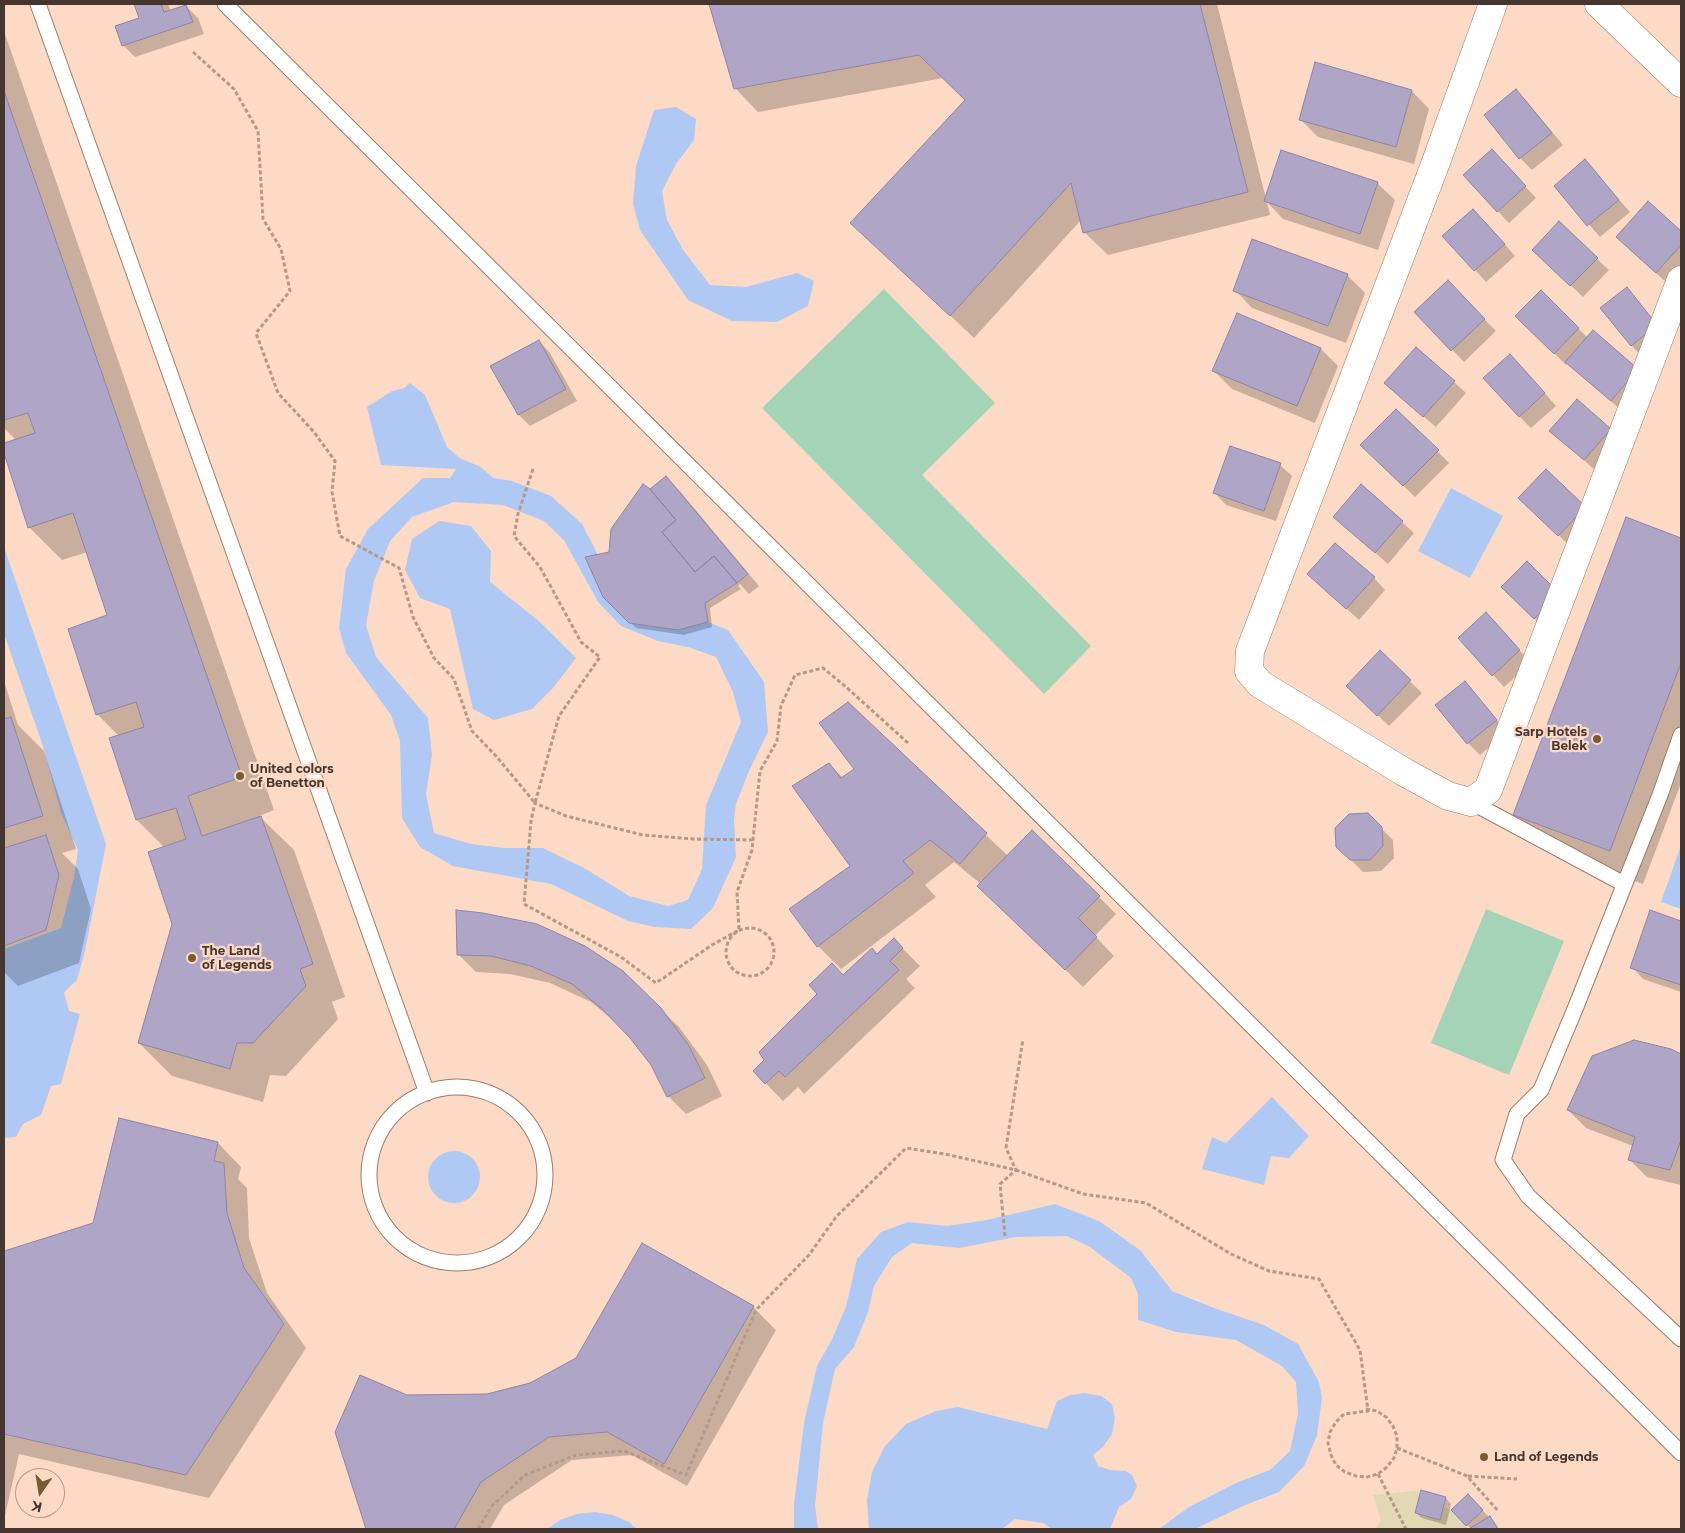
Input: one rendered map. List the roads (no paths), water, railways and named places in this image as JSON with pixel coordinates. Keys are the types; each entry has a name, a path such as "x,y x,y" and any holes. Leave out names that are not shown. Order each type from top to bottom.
{"street":[{"path":"1493,4 1436,162 1250,651 1249,671 1260,684 1404,772 1448,796 1471,802 1488,790 1681,280"},
{"path":"1599,4 1681,83"}],"lane":[{"path":"38,4 427,1093"},
{"path":"225,4 1681,1453"},
{"path":"1681,735 1660,796 1575,1009 1541,1090 1517,1114 1503,1160 1528,1196 1681,1339"},
{"path":"1471,802 1624,884"},
{"path":"471,1087 499,1097 522,1114 538,1138 546,1167 544,1196 532,1222 512,1244 487,1258 458,1264 430,1259 404,1245 384,1224 372,1198 369,1169 375,1140 391,1116 414,1098 427,1093 441,1088 471,1087"}],"water":[{"path":"676,107 696,119 694,140 676,164 662,191 667,220 683,250 710,285 746,287 797,273 814,281 808,306 777,322 732,321 688,300 640,230 633,204 636,166 654,110"},
{"path":"410,383 425,395 447,447 461,459 479,466 494,478 512,481 551,496 582,524 598,555 708,622 728,630 764,682 768,732 749,771 736,804 734,820 736,857 713,908 691,929 655,927 628,921 551,884 453,866 420,847 402,818 400,741 391,715 346,653 339,628 346,569 368,529 423,478 450,478 456,469 381,465 367,407 392,391 404,388","holes":["454,502 503,505 544,521 564,540 598,602 621,626 658,641 688,647 716,657 733,692 741,722 706,805 702,869 688,900 668,906 629,896 586,869 543,848 504,848 471,844 434,833 426,794 432,755 428,718 376,657 366,625 374,581 390,541 412,517"]},
{"path":"1451,488 1503,516 1470,578 1418,551"},
{"path":"439,521 471,526 491,551 490,582 540,622 576,658 553,688 532,709 494,720 473,709 450,609 420,598 405,570 412,539"},
{"path":"4,547 106,844 85,951 77,980 64,992 69,1011 80,1014 61,1084 51,1086 41,1115 23,1124 16,1137 4,1138 4,949 61,928 74,877 78,850 61,813 43,746 4,634"},
{"path":"1681,849 1681,909 1661,902"},
{"path":"1272,1097 1309,1136 1289,1158 1271,1156 1264,1185 1202,1169 1212,1137 1226,1143"},
{"path":"454,1151 464,1153 472,1159 478,1167 480,1177 478,1187 472,1195 464,1201 454,1203 444,1201 436,1195 430,1187 428,1177 430,1167 436,1159 444,1153"},
{"path":"1055,1204 1099,1221 1140,1250 1172,1291 1264,1325 1298,1344 1319,1382 1322,1398 1317,1435 1304,1466 1279,1492 1243,1506 1195,1529 1159,1529 1189,1507 1236,1483 1270,1470 1290,1451 1298,1414 1296,1382 1282,1366 1236,1340 1176,1332 1138,1320 1138,1294 1131,1278 1090,1247 1067,1236 1016,1237 959,1248 912,1243 892,1257 874,1286 868,1312 854,1347 835,1369 823,1423 815,1506 818,1529 794,1529 794,1504 804,1423 817,1366 832,1339 846,1307 857,1259 881,1232 908,1222 947,1226 987,1220"},
{"path":"1085,1393 1101,1396 1112,1404 1115,1418 1112,1434 1103,1447 1093,1455 1098,1466 1110,1470 1126,1471 1132,1475 1137,1486 1131,1499 1119,1507 1110,1529 1052,1529 1043,1523 1015,1519 1002,1529 869,1529 867,1500 872,1472 885,1446 906,1424 936,1411 958,1407 1047,1429 1057,1401 1070,1395"},
{"path":"595,1512 613,1515 629,1522 637,1529 547,1529 560,1520 577,1514"}],"place":[{"name":"Sarp Hotels Belek","path":"1597,739"},
{"name":"United colors of Benetton","path":"240,776"},
{"name":"The Land of Legends","path":"192,958"},
{"name":"Land of Legends","path":"1484,1457"}]}
